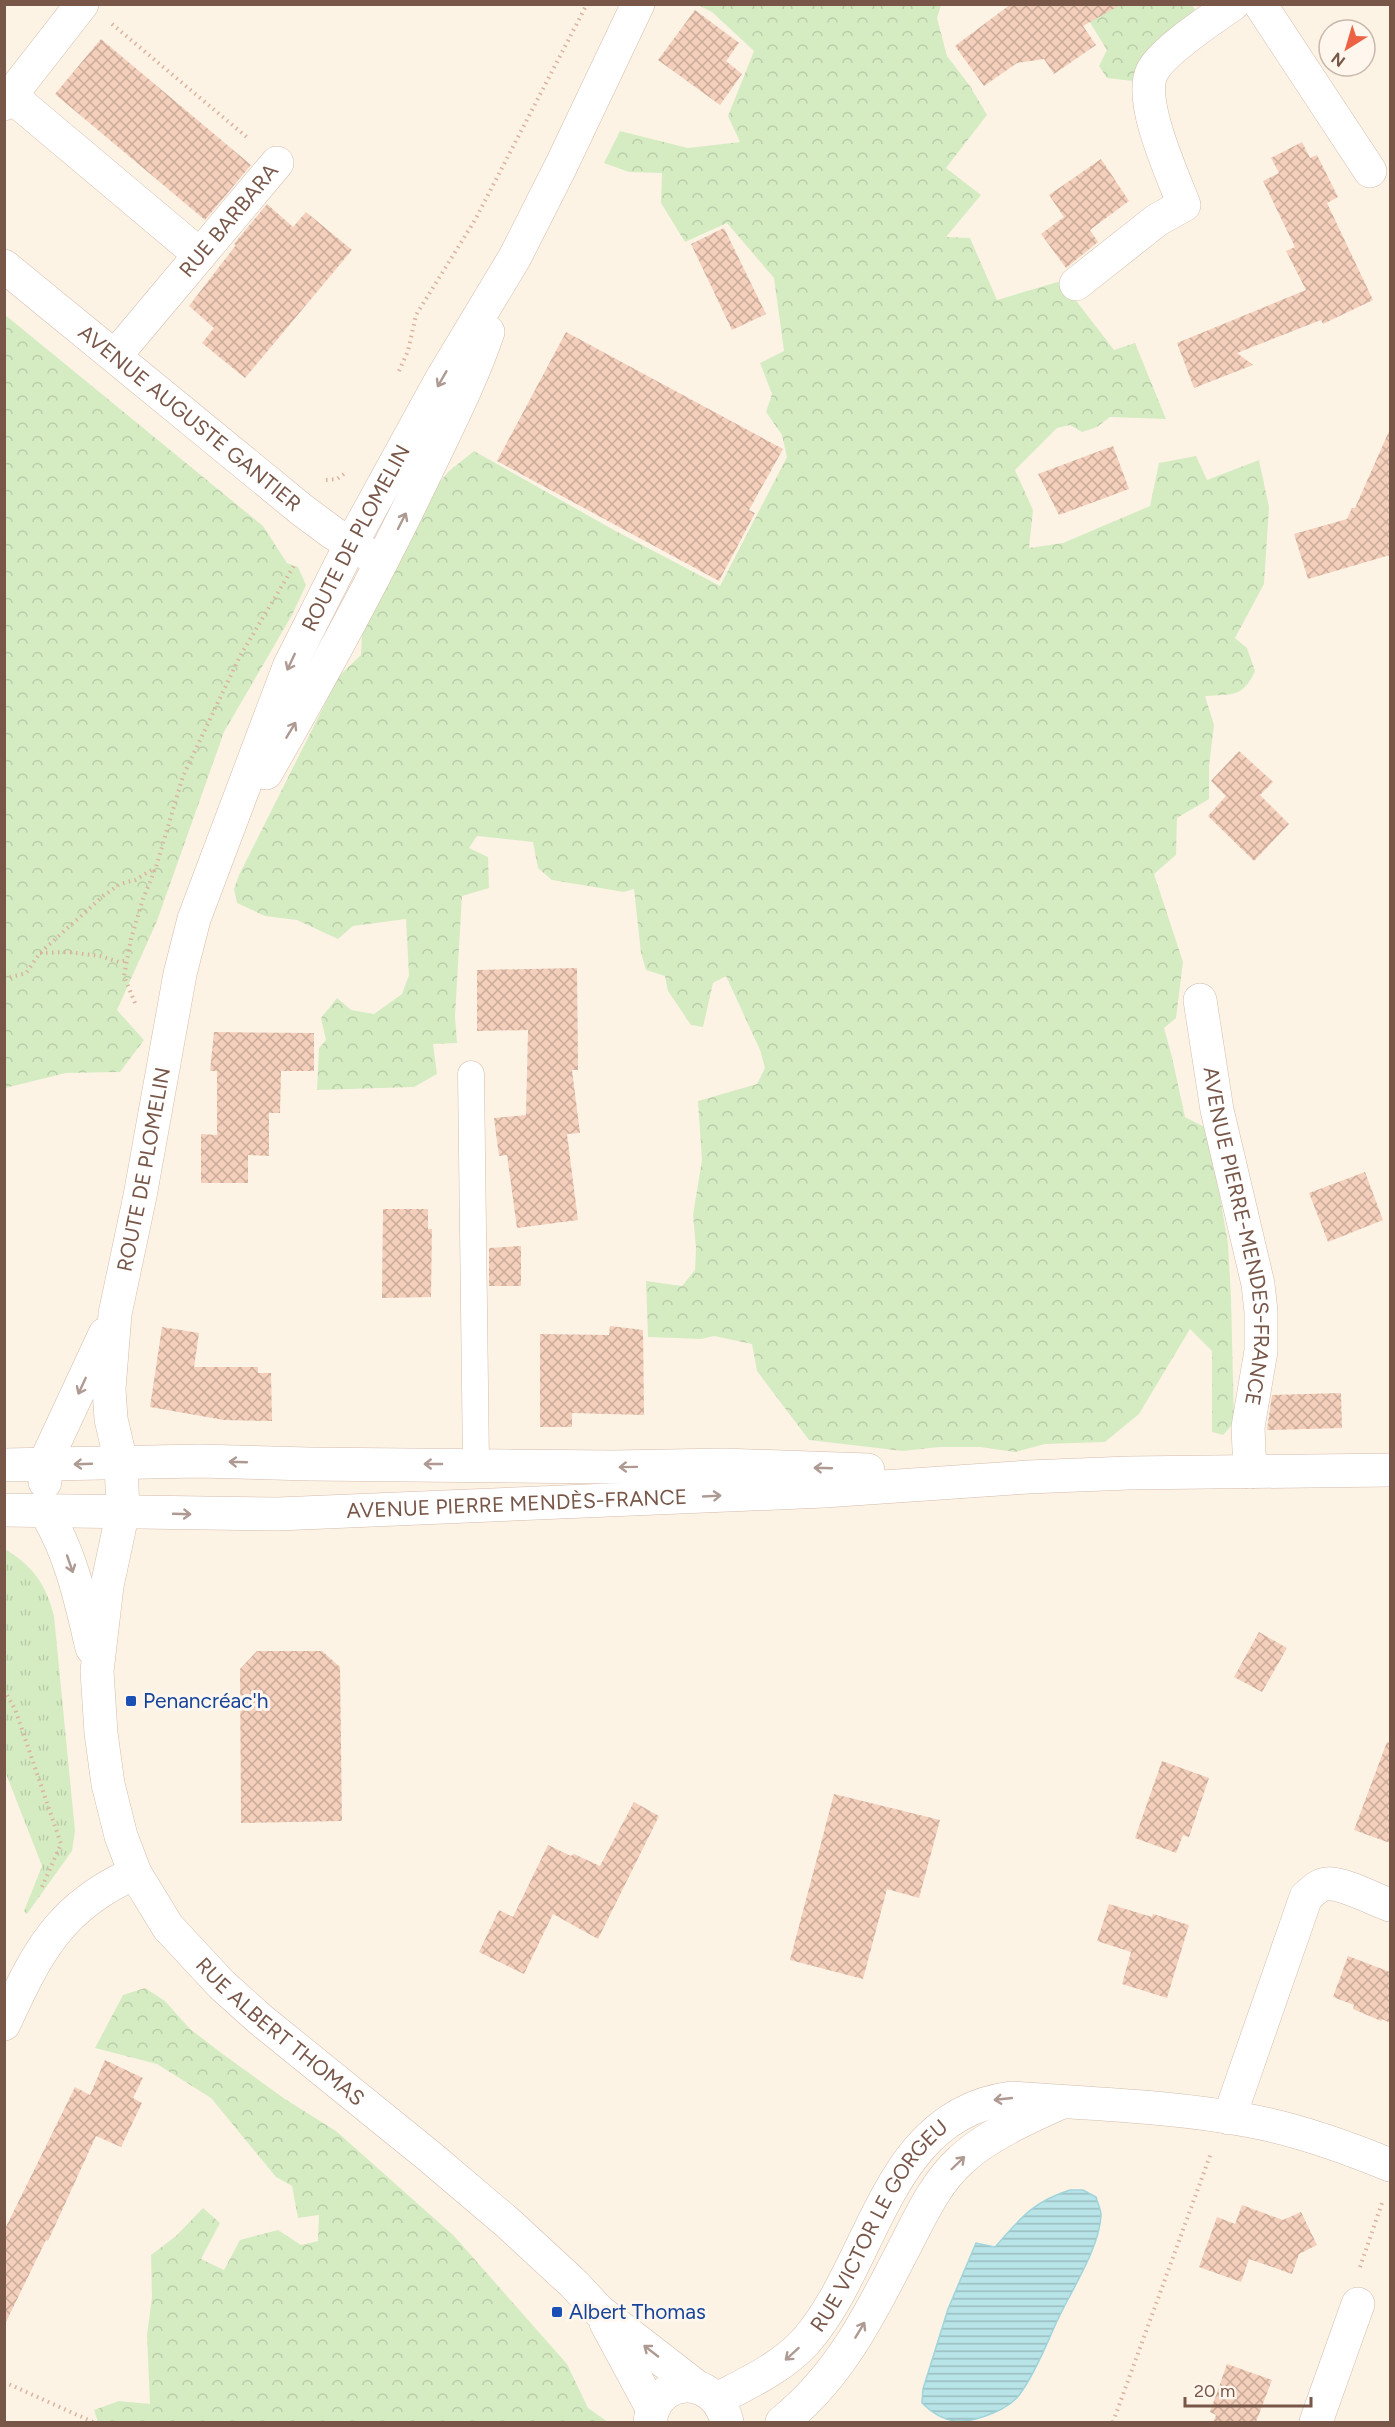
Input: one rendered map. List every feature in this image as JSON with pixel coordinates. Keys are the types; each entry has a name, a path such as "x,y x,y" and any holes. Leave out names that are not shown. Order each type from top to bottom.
{"street":[{"path":"1076,284 1157,220 1184,205 1153,118 1149,99 1149,80 1153,70 1164,57 1233,4"},
{"path":"1260,4 1370,171"},
{"name":"ROUTE DE PLOMELIN","path":"123,1511 121,1462 111,1419 109,1389 115,1314 140,1196 180,974 194,919 228,834 289,667 351,544 441,380 515,256 634,6"},
{"path":"94,12 8,100 200,255"},
{"name":"RUE BARBARA","path":"115,356 277,163"},
{"name":"ROUTE DE PLOMELIN","path":"228,834 255,793 301,712 381,562 461,399 485,341 515,256"},
{"name":"AVENUE AUGUSTE GANTIER","path":"4,266 302,510 381,562"},
{"name":"AVENUE PIERRE-MENDES-FRANCE","path":"1200,1000 1217,1110 1258,1284 1261,1312 1259,1374 1248,1427 1250,1472"},
{"name":"ROUTE DE PLOMELIN","path":"45,1511 44,1465 115,1314"},
{"name":"AVENUE PIERRE MENDÈS-FRANCE","path":"4,1465 199,1461 614,1467 744,1466 1028,1477"},
{"name":"AVENUE PIERRE MENDÈS-FRANCE","path":"4,1510 290,1514 824,1491 1028,1477 1390,1470"},
{"name":"RUE ALBERT THOMAS","path":"45,1511 56,1527 78,1589 98,1671"},
{"name":"RUE ALBERT THOMAS","path":"123,1511 107,1586 98,1671 101,1733 108,1784 121,1836 135,1873 168,1927 222,1985 261,2020 429,2156 515,2230 574,2284 599,2311 714,2403"},
{"path":"4,2024 33,1964 60,1925 87,1900 114,1882 135,1873"},
{"path":"1229,2118 1306,1897 1316,1888 1326,1884 1339,1886 1390,1905"},
{"name":"RUE VICTOR LE GORGEU","path":"651,2416 661,2397 684,2386 714,2403 775,2367 806,2341 822,2320 903,2169 915,2152 935,2133 960,2115 990,2101 1011,2098 1149,2107 1229,2118 1299,2133 1390,2164"},
{"name":"RUE VICTOR LE GORGEU","path":"782,2422 804,2404 833,2372 854,2341 932,2197 948,2173 962,2158 989,2141 1021,2121 1061,2102"},
{"path":"1316,2422 1358,2304"},
{"name":"RUE ALBERT THOMAS","path":"599,2311 651,2416"}],"lane":[{"name":"AVENUE PIERRE MENDÈS-FRANCE","path":"471,1074 476,1464"}],"path":[{"path":"395,378 408,351 416,315 475,220 587,4"},
{"name":"RUE BARBARA","path":"94,12 277,163"},
{"name":"ROUTE DE PLOMELIN","path":"171,1024 152,1019 136,1005 124,976 143,899 156,867 188,765 240,656 300,555"},
{"path":"4,979 26,973 40,953 104,896 120,884 135,880 156,867"},
{"path":"40,953 69,952 100,956 119,962 128,959"},
{"path":"4,1690 15,1710 61,1844 38,1895"},
{"path":"1113,2422 1209,2156 1229,2118"},
{"path":"1358,2304 1353,2288 1383,2199"},
{"path":"4,2382 93,2422"}],"green space":[{"path":"1191,4 1195,9 1133,81 1107,78 1099,66 1107,50 1079,5"},
{"path":"698,5 941,5 937,18 947,56 970,86 987,115 946,168 981,195 946,237 970,238 997,300 1061,281 1114,350 1135,343 1166,419 1110,417 1097,427 1082,432 1070,425 1057,428 1015,470 1033,510 1029,548 1063,543 1150,506 1159,463 1196,456 1207,480 1259,460 1269,507 1264,584 1235,638 1247,648 1255,671 1246,686 1236,693 1205,696 1214,725 1209,766 1209,799 1177,818 1176,855 1154,874 1183,962 1176,1018 1164,1028 1185,1117 1216,1133 1215,1167 1228,1244 1234,1423 1223,1435 1212,1432 1212,1351 1190,1329 1139,1414 1105,1442 1045,1444 1015,1452 980,1447 939,1447 903,1451 809,1440 757,1371 752,1344 714,1336 701,1339 648,1337 646,1281 682,1286 695,1270 693,1215 702,1160 698,1101 757,1084 765,1068 760,1050 726,976 713,983 703,1027 691,1025 668,991 665,976 646,970 641,953 634,889 624,892 552,880 538,868 533,842 477,836 469,848 488,857 489,888 462,896 455,1016 457,1043 433,1044 437,1074 414,1087 317,1090 319,1048 326,1040 321,1018 337,998 351,1010 374,1014 402,994 409,975 406,919 353,926 338,939 297,920 265,916 237,903 234,889 239,875 339,676 361,655 362,630 436,487 448,472 474,451 612,529 720,586 787,457 782,435 766,412 772,394 760,363 784,351 774,278 727,223 685,242 661,203 662,173 629,172 604,163 620,131 688,148 740,142 728,116 754,51 712,12"},
{"path":"4,314 263,526 287,563 298,567 306,585 292,615 224,732 157,921 117,1010 144,1040 120,1072 66,1073 5,1088"},
{"path":"5,1549 31,1569 37,1577 47,1594 54,1616 75,1831 72,1851 27,1914 24,1911 42,1866 5,1771"},
{"path":"145,1988 165,2001 190,2029 224,2055 285,2099 336,2131 454,2236 567,2364 588,2408 608,2422 98,2422 94,2410 119,2401 150,2404 147,2335 152,2297 151,2255 176,2236 203,2208 220,2223 201,2259 224,2270 240,2240 278,2230 301,2245 318,2241 319,2215 298,2218 292,2186 276,2177 211,2098 157,2064 95,2048 123,1995"}],"water":[{"path":"1070,2190 1083,2190 1096,2197 1101,2213 1099,2227 1085,2267 1028,2382 1009,2404 983,2417 956,2421 939,2416 922,2403 923,2389 948,2309 976,2243 995,2247 1028,2212 1046,2200"}],"building":[{"path":"1011,4 1122,4 1083,26 1096,45 1054,74 1044,59 1017,63 984,86 955,46"},
{"path":"695,10 739,43 726,61 742,74 720,105 658,60"},
{"path":"101,39 251,165 205,220 55,94"},
{"path":"1302,142 1310,158 1317,155 1338,197 1327,203 1373,300 1323,324 1321,320 1237,353 1253,365 1194,388 1177,343 1306,290 1286,251 1295,247 1263,181 1279,173 1271,158"},
{"path":"1101,159 1129,201 1090,230 1098,242 1066,268 1041,234 1064,217 1049,195"},
{"path":"267,204 293,227 306,212 352,250 245,378 202,343 214,328 189,306 236,245 234,244"},
{"path":"724,228 766,314 732,330 691,244"},
{"path":"566,332 783,449 749,510 755,513 719,581 497,461"},
{"path":"1390,429 1390,555 1308,579 1294,534 1347,519 1352,508 1355,508"},
{"path":"1113,446 1129,489 1059,515 1038,474"},
{"path":"1239,751 1273,782 1260,795 1289,824 1254,861 1208,816 1226,796 1211,781"},
{"path":"577,968 578,1070 572,1070 580,1133 567,1134 578,1220 517,1228 507,1155 499,1156 494,1118 526,1115 528,1030 477,1031 477,970"},
{"path":"214,1032 314,1033 314,1071 281,1071 280,1113 269,1113 269,1156 248,1155 248,1183 201,1183 201,1134 217,1135 217,1071 210,1071"},
{"path":"1365,1172 1383,1220 1328,1242 1309,1193"},
{"path":"383,1209 428,1209 428,1229 432,1229 431,1297 382,1298"},
{"path":"521,1246 521,1286 489,1286 489,1248"},
{"path":"610,1326 643,1330 644,1415 572,1413 572,1427 540,1427 540,1334 609,1335"},
{"path":"162,1327 199,1333 194,1367 258,1367 258,1373 271,1373 272,1421 224,1420 150,1407"},
{"path":"1341,1393 1342,1428 1267,1430 1272,1395"},
{"path":"1259,1632 1287,1648 1262,1692 1234,1677"},
{"path":"257,1651 322,1651 340,1667 342,1821 241,1823 240,1669"},
{"path":"1387,1742 1390,1743 1390,1843 1354,1830"},
{"path":"1162,1761 1209,1778 1189,1837 1183,1835 1176,1853 1135,1838"},
{"path":"834,1794 940,1820 919,1898 887,1889 863,1979 790,1960"},
{"path":"634,1802 659,1816 598,1939 553,1914 524,1974 479,1952 499,1910 513,1917 548,1845 600,1866"},
{"path":"1109,1904 1189,1925 1167,1998 1122,1984 1131,1952 1097,1941"},
{"path":"1348,1956 1390,1972 1390,2023 1353,2009 1354,2005 1333,1997"},
{"path":"105,2060 143,2078 133,2098 142,2103 121,2147 96,2136 48,2241 46,2240 4,2326 4,2231 75,2087 90,2095"},
{"path":"1242,2205 1283,2220 1301,2212 1317,2245 1299,2254 1292,2274 1249,2259 1241,2282 1199,2267 1217,2217 1235,2224"},
{"path":"1227,2364 1272,2380 1256,2422 1213,2422 1216,2415 1210,2412"}],"place":[{"name":"Penancréac'h","path":"131,1701"},
{"name":"Albert Thomas","path":"557,2312"}]}
